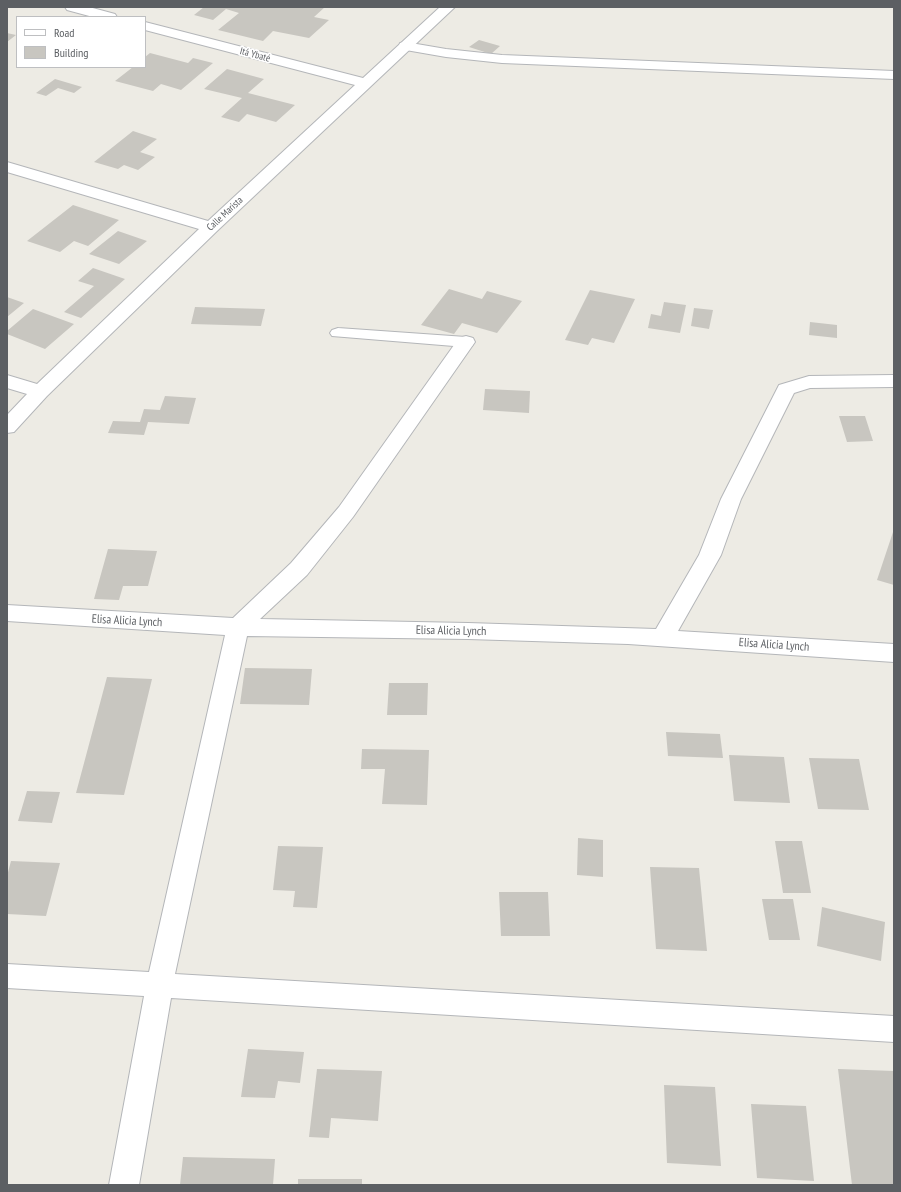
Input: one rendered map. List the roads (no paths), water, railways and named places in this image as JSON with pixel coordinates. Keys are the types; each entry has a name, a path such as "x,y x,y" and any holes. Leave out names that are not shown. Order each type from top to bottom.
{"street":[{"path":"72,7 106,16"},
{"name":"Calle Marista","path":"7,427 40,392 211,227 448,7"},
{"name":"Itá Ybaté","path":"146,26 364,84"},
{"path":"7,167 211,227"},
{"path":"124,1185 159,986 238,628 299,569 346,512 466,342"},
{"path":"7,380 40,392"},
{"path":"662,638 710,555 731,499 786,389 809,382 894,381"},
{"name":"Elisa Alicia Lynch","path":"7,613 238,628 468,631 662,638 894,653"},
{"path":"7,976 894,1029"}],"lane":[{"path":"405,46 446,53 502,59 894,75"},
{"path":"338,333 466,342"}]}
